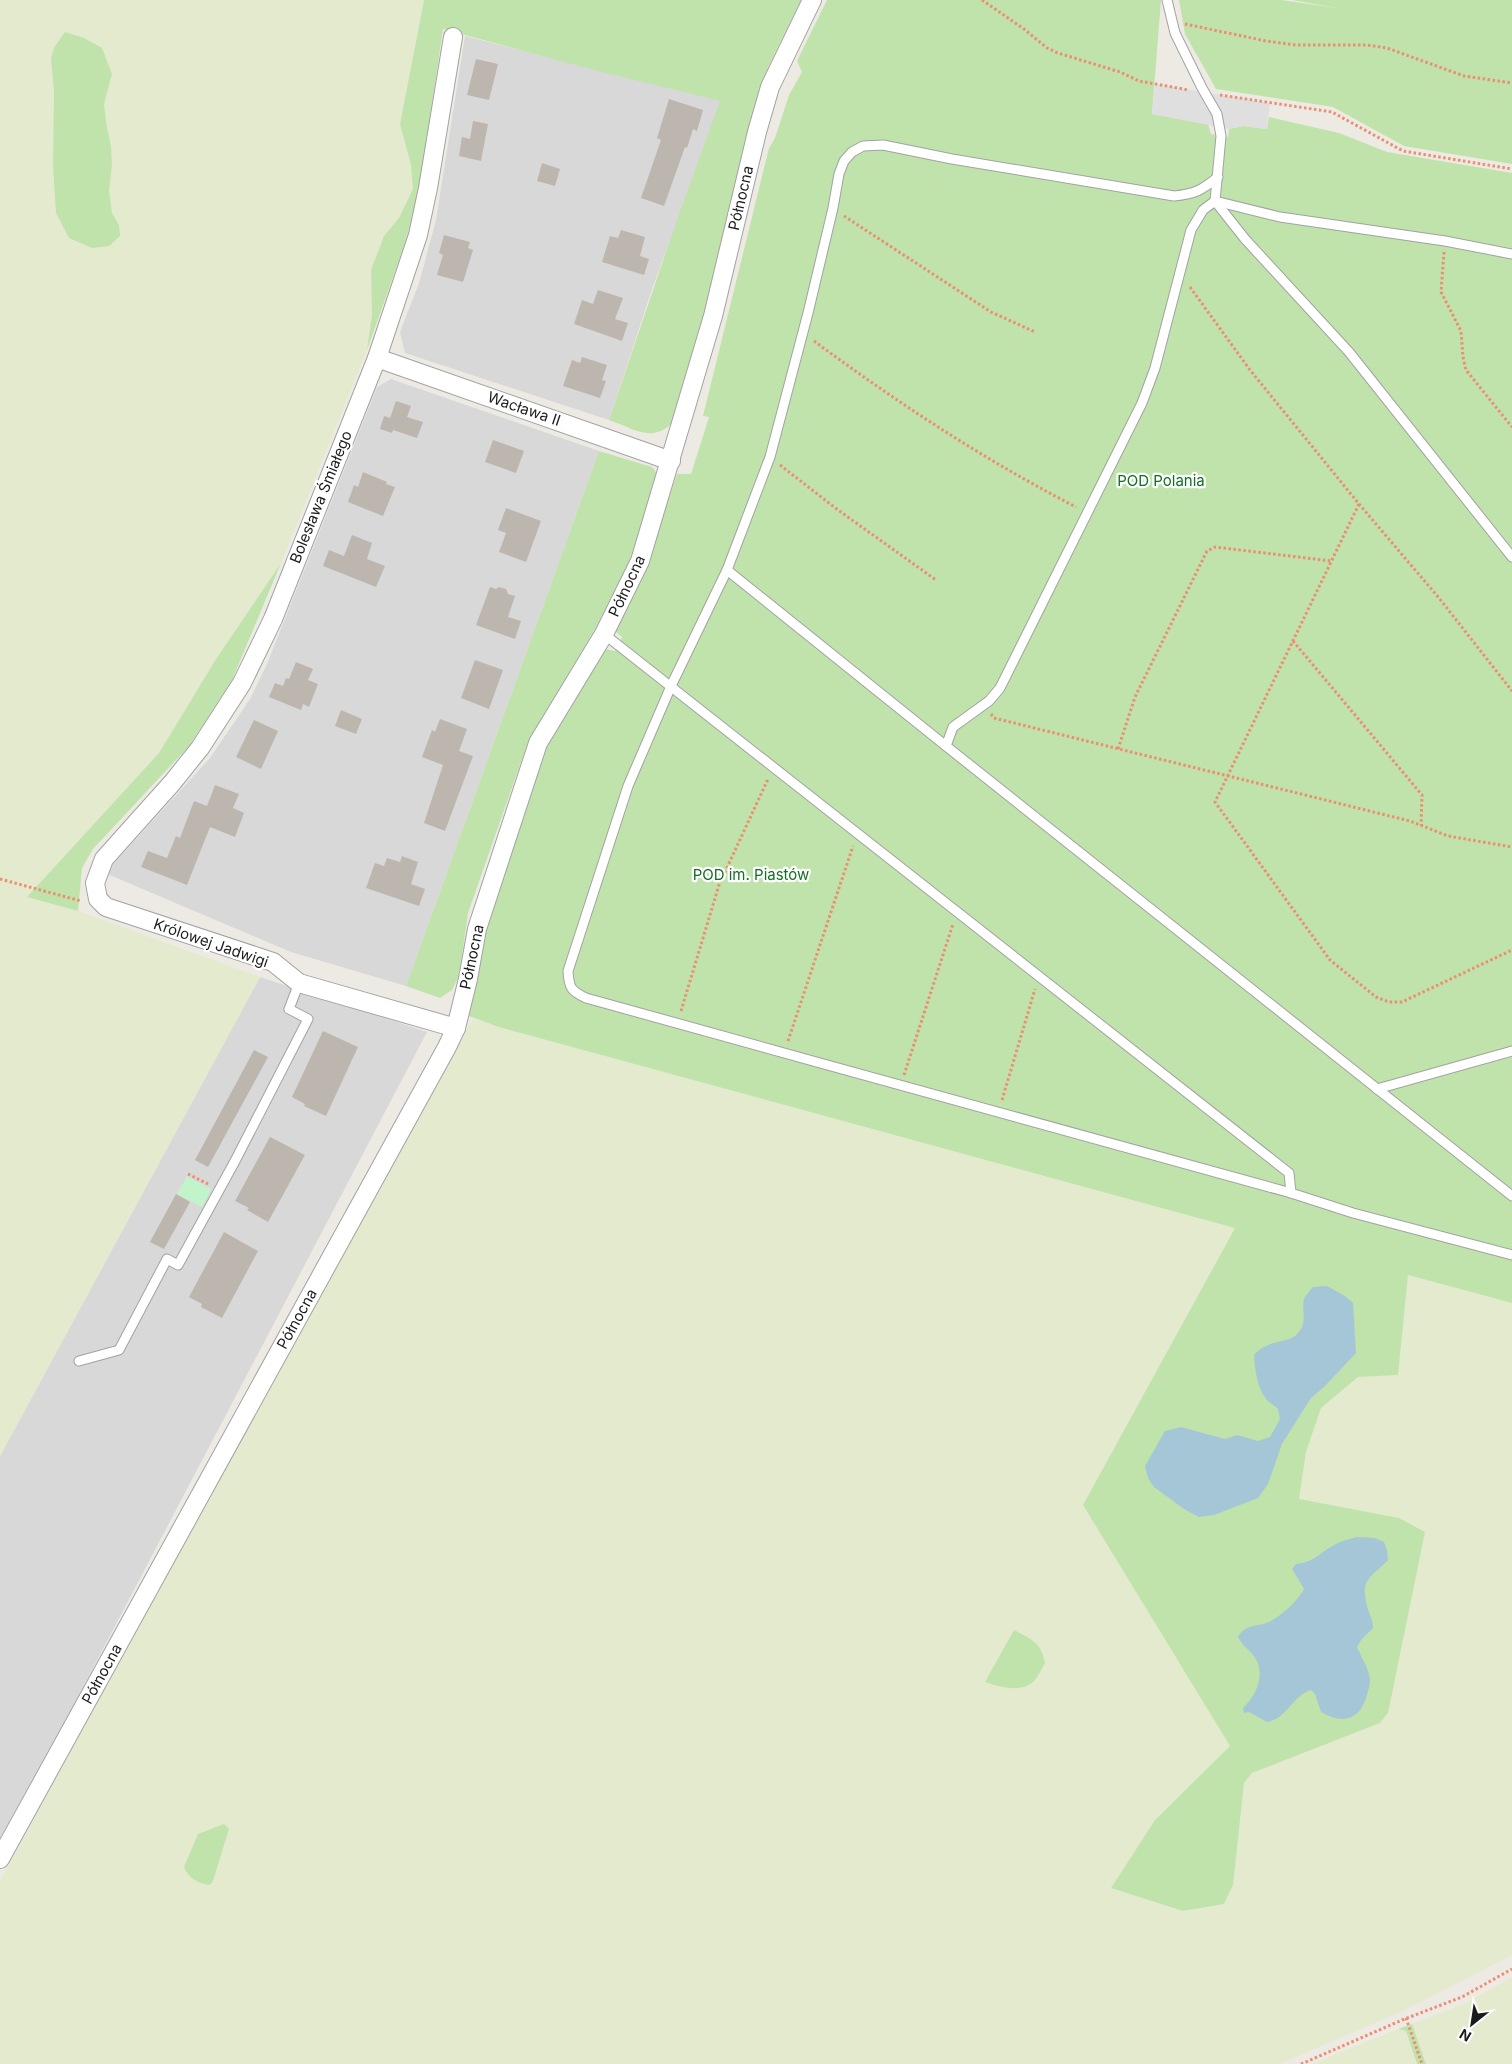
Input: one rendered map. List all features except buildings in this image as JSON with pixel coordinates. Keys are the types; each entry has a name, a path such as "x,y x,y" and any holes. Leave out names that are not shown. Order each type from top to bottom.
{"street":[{"name":"Północna","path":"0,1859 456,1028 468,979 477,929 538,743 604,634 640,561 713,316 770,87 812,0"},
{"name":"Bolesława Śmiałego","path":"106,907 98,899 95,889 99,868 104,859 172,783 200,748 242,683 273,619 377,358 418,235 428,188 453,37"},
{"name":"Wacława II","path":"377,358 671,461"},
{"name":"Królowej Jadwigi","path":"106,907 273,962 299,983 456,1028"}],"lane":[{"path":"1168,0 1175,33 1204,93 1217,114 1221,136 1216,200 1245,239 1349,352 1512,557"},
{"path":"1218,177 1193,194 1174,196 952,159 883,145 863,146 852,152 844,161 839,174 833,208 803,333 770,457 726,570 671,686 628,786 568,971 569,986 575,993 586,998 1291,1193 1353,1213 1512,1255"},
{"path":"1216,200 1280,217 1445,241 1512,254"},
{"path":"946,746 953,727 984,704 1000,688 1086,512 1142,403 1155,368 1191,230 1203,210 1216,200"},
{"path":"726,570 1512,1196"},
{"path":"604,634 1289,1173 1291,1193"},
{"path":"79,1361 119,1350 167,1259 178,1265 235,1161 308,1019 289,1009 299,983"},
{"path":"1377,1089 1512,1052"}],"path":[{"path":"982,0 1024,29 1047,48 1120,72 1139,81 1204,93 1332,112 1403,151 1512,169"},
{"path":"1172,20 1273,42 1367,45 1387,48 1464,76 1512,83"},
{"path":"833,208 991,312 1035,332"},
{"path":"1445,241 1441,292 1462,331 1463,357 1466,370 1512,427"},
{"path":"1179,272 1250,370 1359,504 1439,598 1512,691"},
{"path":"803,333 950,436 1016,476 1086,512"},
{"path":"770,457 838,510 936,580"},
{"path":"1359,504 1215,802 1330,960 1376,998 1389,1002 1402,1002 1512,950"},
{"path":"1118,749 1135,697 1207,551 1215,547 1332,561"},
{"path":"1293,641 1422,795 1421,825"},
{"path":"984,704 994,718 1410,821 1448,836 1512,846"},
{"path":"677,1023 719,885 774,767"},
{"path":"784,1054 857,832"},
{"path":"0,879 106,907"},
{"path":"901,1085 957,911"},
{"path":"999,1113 1039,975"},
{"path":"1301,2064 1406,2018 1462,1997 1512,1968"},
{"path":"1406,2018 1422,2064"}],"shaded area":[{"path":"465,36 721,101 652,289 609,420 405,353 400,332 419,283 436,220"},
{"path":"1155,84 1270,103 1267,129 1244,126 1229,129 1152,114"},
{"path":"391,379 599,451 406,986 291,952 105,873 210,758 250,699 267,664 377,387"},
{"path":"260,977 427,1032 73,1706 0,1838 0,1456"}],"green space":[{"path":"0,0 424,0 400,124 411,165 413,189 399,218 384,236 371,270 372,315 367,350 281,563 216,659 159,753 28,897 78,911 260,977 0,1456"},
{"path":"424,0 801,0 769,65 754,110 703,319 674,421 659,432 643,432 609,420 674,228 720,101 594,70 443,29 418,198 403,249 367,350 372,315 371,270 384,236 399,218 413,189 411,165 400,124"},
{"path":"827,0 1161,0 1152,114 1208,124 1211,134 1228,137 1229,129 1244,126 1267,129 1269,117 1339,133 1387,152 1512,173 1512,1303 1408,1275 1398,1375 1358,1377 1321,1408 1306,1452 1299,1499 1399,1518 1425,1532 1388,1713 1380,1723 1252,1773 1244,1783 1233,1885 1224,1904 1183,1911 1111,1888 1155,1820 1230,1746 1083,1505 1235,1228 499,1027 466,1015 482,938 544,750 604,649 615,651 622,637 615,631 648,559 677,474 691,474 709,417 703,416 769,148 775,138 789,95 802,72 797,61"},
{"path":"1179,0 1281,0 1337,8 1292,0 1512,0 1512,164 1404,146 1333,107 1216,89 1185,34"},
{"path":"65,32 84,38 102,48 112,74 104,104 111,147 112,165 109,190 112,213 119,225 120,236 109,246 92,248 69,238 56,213 53,166 54,93 51,58 54,48"},
{"path":"599,451 652,467 658,475 629,562 595,629 528,742 468,913 459,976 452,990 440,998 406,986"},
{"path":"281,563 232,680 189,746 93,849 82,868 78,911 27,897 159,753 216,659"},
{"path":"473,1019 1235,1228 1083,1505 1230,1746 1155,1820 1111,1888 1183,1911 1224,1904 1233,1885 1244,1783 1252,1773 1380,1723 1388,1713 1398,1518 1299,1500 1306,1452 1321,1408 1358,1377 1398,1375 1408,1275 1512,1303 1512,1955 1405,2010 1279,2064 0,2064 0,1881 263,1397"},
{"path":"187,1176 211,1189 202,1207 177,1194"},
{"path":"1014,1630 1035,1642 1044,1656 1045,1663 1039,1674 1030,1684 1018,1688 1004,1687 985,1682"},
{"path":"224,1824 229,1829 213,1881 210,1885 198,1882 188,1874 184,1867 198,1834"},
{"path":"1512,1977 1512,2064 1426,2064 1412,2024 1466,2003"},
{"path":"1412,2024 1426,2064 1417,2064 1406,2031 1398,2029"},
{"path":"1398,2029 1406,2031 1417,2064 1312,2064"}],"water":[{"path":"1327,1286 1353,1303 1356,1353 1311,1398 1282,1444 1268,1484 1258,1498 1214,1515 1199,1517 1184,1509 1154,1487 1148,1478 1145,1466 1165,1431 1181,1427 1225,1439 1237,1435 1258,1441 1270,1437 1280,1419 1278,1409 1267,1400 1260,1389 1254,1355 1260,1349 1272,1343 1294,1337 1303,1325 1305,1297 1313,1287"},
{"path":"1357,1537 1375,1538 1384,1542 1388,1560 1368,1579 1366,1584 1365,1597 1373,1628 1357,1647 1367,1667 1370,1680 1367,1695 1360,1710 1350,1718 1343,1719 1329,1716 1321,1712 1315,1694 1311,1690 1299,1697 1280,1717 1274,1720 1267,1722 1249,1712 1244,1713 1243,1708 1256,1690 1260,1676 1257,1662 1238,1637 1248,1628 1265,1624 1274,1619 1289,1608 1297,1599 1304,1589 1292,1569 1296,1564 1308,1561 1345,1540"}],"park label":[{"name":"POD Polania","path":"1161,481"},
{"name":"POD im. Piastów","path":"751,875"}]}
